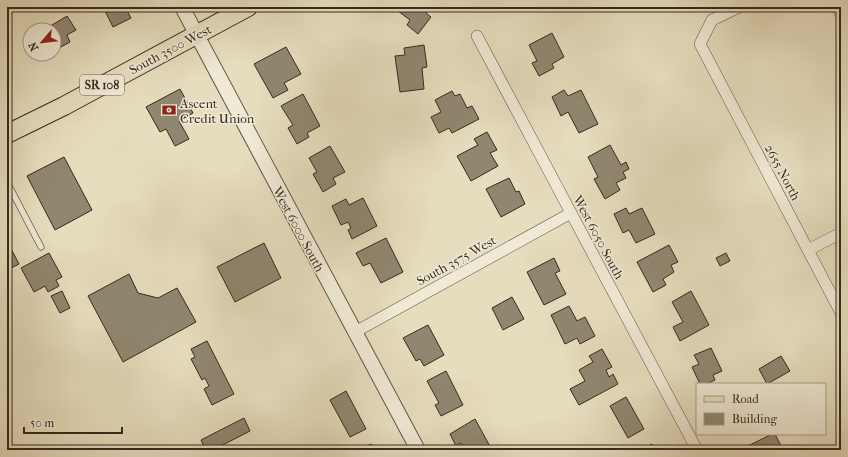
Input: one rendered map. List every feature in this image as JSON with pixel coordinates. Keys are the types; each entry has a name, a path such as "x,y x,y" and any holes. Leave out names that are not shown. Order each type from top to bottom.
{"main road":[{"name":"South 3500 West","path":"7,134 64,106 248,7"}],"street":[{"name":"West 6000 South","path":"182,7 418,450"},
{"name":"2655 North","path":"739,7 712,20 700,44 841,313"},
{"path":"837,7 841,14"},
{"name":"West 6050 South","path":"477,36 697,450"},
{"name":"South 3575 West","path":"355,332 571,213"},
{"path":"808,250 841,233"}],"lane":[{"path":"7,182 41,247"}],"building":[{"path":"103,7 125,7 131,18 113,27"},
{"path":"401,7 431,7 426,13 431,17 418,34 407,25 410,20 398,11"},
{"path":"67,16 76,30 67,35 70,42 62,46 62,22 57,22"},
{"path":"552,33 564,57 552,64 554,68 539,76 532,63 537,61 529,45"},
{"path":"424,45 427,67 422,68 424,89 400,92 395,56 405,55 404,48"},
{"path":"286,47 301,74 284,83 288,90 273,98 254,64"},
{"path":"180,89 193,113 179,121 189,139 175,146 166,129 160,132 146,107"},
{"path":"564,90 568,96 581,90 598,124 579,133 568,112 561,116 552,97"},
{"path":"452,91 455,96 460,94 467,108 472,106 479,119 452,133 449,128 439,133 431,117 441,112 435,100"},
{"path":"303,94 320,126 307,133 309,137 297,144 288,128 293,125 281,106"},
{"path":"487,132 497,150 490,153 498,166 471,181 457,156 478,145 474,139"},
{"path":"610,145 621,165 626,162 629,169 623,172 626,178 616,183 620,190 605,199 594,179 598,177 588,157"},
{"path":"330,146 345,172 333,178 336,184 323,192 313,174 317,172 309,158"},
{"path":"64,157 92,210 55,230 27,176"},
{"path":"509,178 516,192 519,191 525,204 501,217 486,189"},
{"path":"363,198 377,226 352,239 348,230 351,228 348,222 341,225 332,206 346,199 349,205"},
{"path":"626,208 629,214 642,208 655,234 636,243 629,230 623,233 614,214"},
{"path":"386,238 403,272 381,283 370,263 363,266 356,253"},
{"path":"7,241 19,264 7,270"},
{"path":"264,243 281,278 235,302 217,267"},
{"path":"669,245 678,262 671,265 674,272 663,279 666,285 653,292 637,262"},
{"path":"49,253 62,277 56,280 59,286 48,292 45,286 34,292 21,268"},
{"path":"726,253 730,261 720,266 716,258"},
{"path":"554,258 560,271 555,273 566,294 544,305 527,272"},
{"path":"129,274 138,293 158,298 177,288 196,322 123,362 88,296"},
{"path":"62,291 70,308 60,313 51,296"},
{"path":"691,291 709,325 680,341 673,327 683,322 672,302"},
{"path":"512,297 524,319 503,330 492,308"},
{"path":"569,306 577,321 585,317 595,336 580,344 577,338 565,344 551,315"},
{"path":"428,325 444,355 424,366 420,359 416,361 403,338"},
{"path":"207,341 234,394 212,405 204,389 209,386 205,378 202,380 191,359 195,357 191,349"},
{"path":"711,348 722,371 713,375 715,380 708,383 700,383 692,367 699,364 694,355"},
{"path":"602,349 612,367 606,370 609,377 613,374 618,384 579,405 570,389 585,381 579,370 593,362 589,356"},
{"path":"781,356 790,371 766,383 759,369"},
{"path":"446,371 463,405 441,416 435,405 439,403 427,381"},
{"path":"346,391 366,429 350,437 330,400"},
{"path":"626,397 644,429 628,438 610,406"},
{"path":"244,418 250,431 213,450 206,450 201,440"},
{"path":"475,419 492,450 464,450 461,443 456,446 450,434"},
{"path":"770,435 776,435 782,448 778,450 745,450 744,448"},
{"path":"371,444 374,450 360,450"},
{"path":"652,444 655,450 641,450"}],"place":[{"name":"Ascent Credit Union","path":"169,110"}]}
